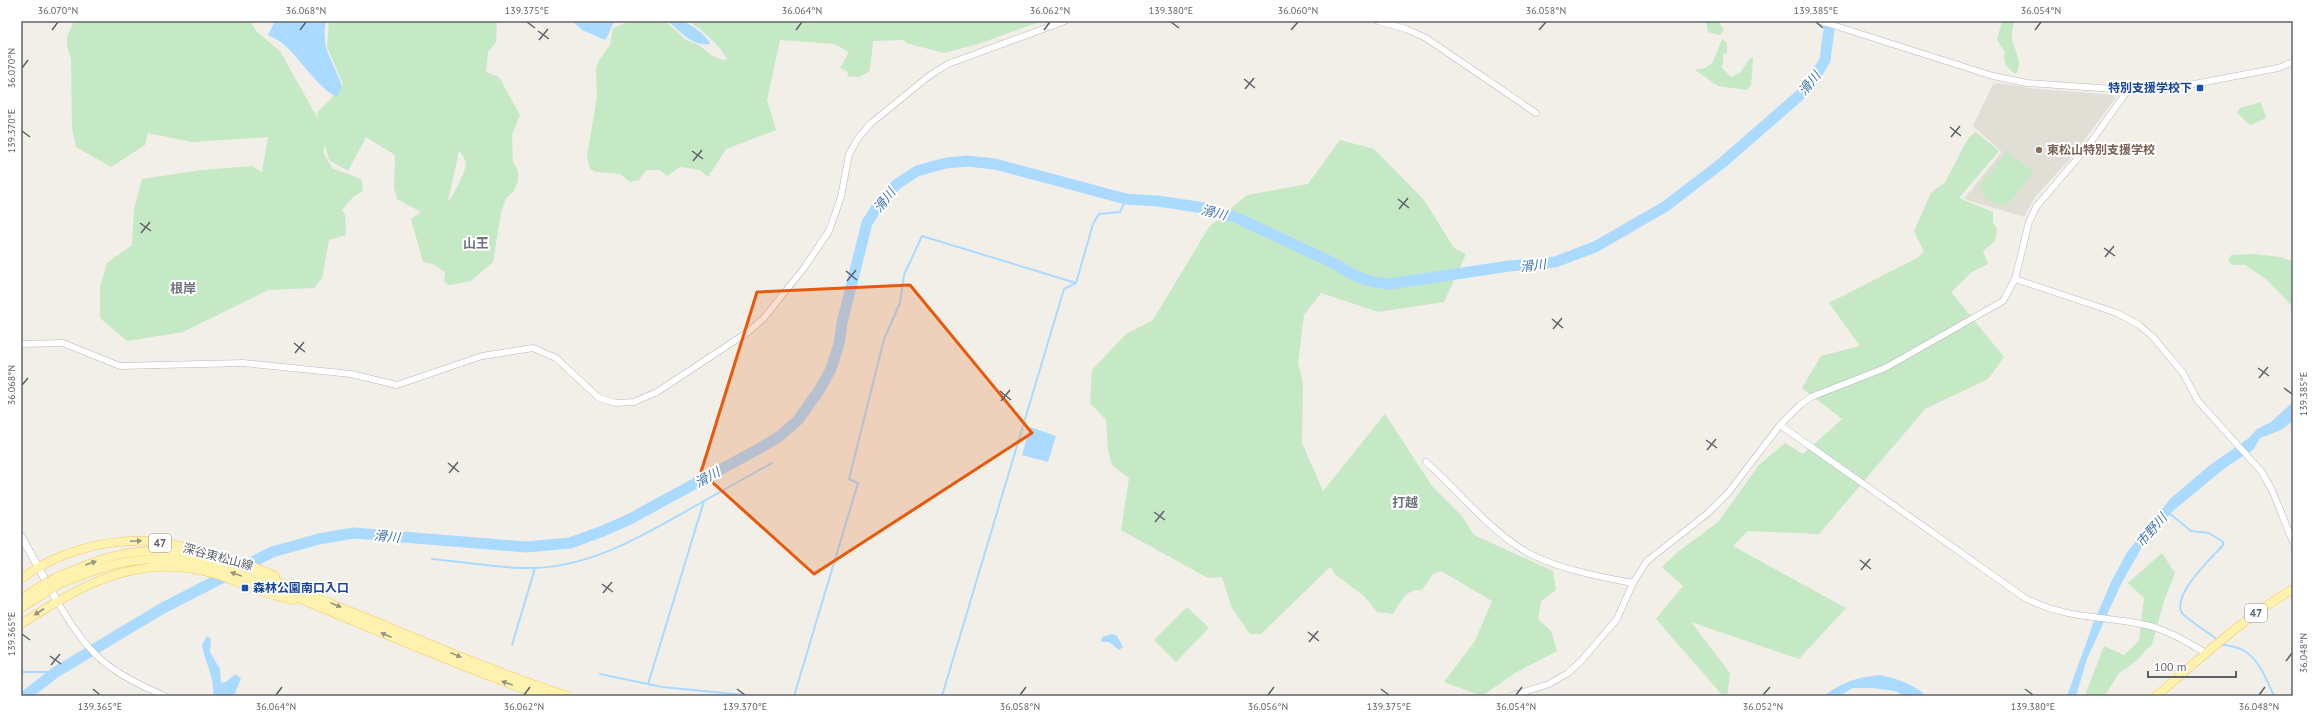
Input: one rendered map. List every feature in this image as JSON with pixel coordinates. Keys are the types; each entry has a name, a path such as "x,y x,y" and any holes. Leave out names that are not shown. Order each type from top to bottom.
{"main road":[{"path":"21,536 57,600"},
{"name":"深谷東松山線","path":"21,579 39,567 61,556 96,545 149,541 219,555 263,569 298,589"},
{"name":"深谷東松山線","path":"21,599 111,557 155,551 206,556 232,564 298,589 498,672 568,696"},
{"name":"深谷東松山線","path":"57,581 123,562 145,560 193,562 220,569 312,604 491,678 544,696"},
{"name":"深谷東松山線","path":"21,624 57,600 80,588 123,572 146,567 195,569 288,600 312,604"},
{"name":"47","path":"2156,696 2219,642 2266,606 2293,589"},
{"name":"深谷東松山線","path":"21,608 41,590"}],"street":[{"path":"21,344 63,343 120,366 243,362 351,374 398,384 482,356 533,348 556,358 599,398 616,403 634,402 657,392 748,332 771,311 829,231 841,197 849,154 859,137 870,124 929,76 948,64 1064,21"},
{"path":"1378,21 1406,29 1426,38 1536,113"},
{"path":"1820,21 2010,80 2128,90 2188,87 2278,68 2293,62"},
{"path":"1511,696 1549,684 1568,672 1581,661 1617,619 1633,583 1647,561 1708,513 1728,494 1780,426 1800,405 1811,397 1885,368 1988,311 2003,300 2015,280 2029,222 2036,207 2088,146 2128,90"},
{"path":"2015,280 2108,309 2139,325 2163,347 2183,373 2198,401 2254,463 2272,490 2293,542"},
{"path":"1780,426 2025,598 2055,611 2085,618 2117,620 2147,626 2170,633 2206,653"},
{"path":"1426,462 1520,548 1540,559 1586,573 1633,583"},
{"path":"57,600 83,642 102,662 125,677 165,696"}],"highlighted area":[{"path":"910,285 1032,433 814,574 701,472 757,292"}],"shaded area":[{"name":"東松山特別支援学校","path":"1999,83 2030,88 2113,95 2115,99 2070,159 2035,197 2024,217 1964,199 2002,152 1973,126 1993,84"}],"green space":[{"path":"74,21 250,21 257,32 280,51 317,117 317,112 328,102 343,84 327,47 329,21 497,21 496,42 488,52 486,72 499,77 520,115 512,135 513,162 518,171 518,181 514,191 506,198 501,213 493,262 471,281 449,285 444,282 445,272 433,264 423,262 411,219 421,212 397,199 394,188 395,155 366,137 348,171 329,160 325,145 323,152 332,168 361,179 363,191 353,197 342,210 345,215 346,235 329,240 322,278 314,288 268,290 183,332 127,341 100,318 100,287 107,263 132,245 134,210 142,179 202,170 252,166 262,172 268,137 192,142 148,133 145,145 111,167 76,147 72,128 71,59 67,46 67,37","holes":["459,151 464,158 466,165 456,190 448,201"]},
{"path":"630,21 665,21 686,40 699,45 712,56 723,60 727,59 715,43 689,21 1042,21 978,44 944,53 906,43 904,40 873,41 870,71 859,77 847,76 848,72 840,68 849,52 834,44 780,40 767,100 776,130 726,149 708,177 700,170 680,167 667,176 660,170 646,170 639,180 630,182 620,174 596,172 590,169 587,156 597,97 596,69 598,62 610,45 613,28"},
{"path":"1706,21 1718,21 1724,30 1720,35 1708,32"},
{"path":"2002,21 2014,21 2012,37 2019,60 2016,74 2006,65 2004,59 2005,52 1997,40"},
{"path":"1722,39 1727,43 1727,53 1723,54 1723,64 1721,67 1731,77 1740,73 1750,58 1753,58 1751,86 1746,90 1718,86 1695,70 1705,68 1713,62"},
{"path":"2261,102 2266,118 2250,125 2237,113 2240,108"},
{"path":"1976,132 1999,151 1959,198 1993,212 1993,223 1997,229 1995,241 1983,251 1988,264 1972,272 1951,292 2004,357 1988,379 1925,409 1819,534 1748,531 1733,546 1846,608 1799,659 1691,622 1730,673 1727,696 1723,696 1656,619 1683,586 1662,567 1679,551 1718,522 1759,465 1785,443 1803,454 1842,419 1802,388 1821,356 1860,346 1829,303 1917,258 1924,252 1914,231 1931,193 1945,182 1969,137"},
{"path":"1340,140 1374,149 1424,200 1454,248 1466,254 1444,302 1378,312 1321,293 1304,315 1298,363 1303,383 1302,443 1323,491 1385,414 1432,486 1462,516 1474,535 1553,571 1556,590 1541,601 1538,619 1551,631 1557,651 1515,673 1482,696 1444,682 1475,641 1492,601 1441,571 1433,574 1422,590 1412,591 1404,597 1393,614 1377,612 1364,596 1336,575 1330,567 1261,634 1250,634 1232,608 1222,577 1208,578 1121,530 1129,478 1112,465 1108,450 1106,420 1090,403 1092,370 1126,334 1153,320 1209,227 1247,195 1308,184"},
{"path":"2007,152 2034,172 2007,205 2002,205 1989,201 1984,195 1980,185"},
{"path":"2254,254 2281,257 2293,262 2293,307 2266,279 2245,265 2233,265 2228,261 2231,255"},
{"path":"2162,553 2175,573 2164,601 2152,644 2135,662 2118,674 2105,696 2085,696 2104,646 2124,655 2139,641 2144,598 2128,583"},
{"path":"1187,607 1209,628 1176,662 1154,640"}],"water":[{"path":"275,21 326,21 325,40 329,56 342,87 337,96 331,94 324,88 279,40 268,35"},
{"path":"572,21 626,21 615,22 605,40 582,30"},
{"path":"668,21 681,21 687,23 704,35 710,44 692,41"},
{"name":"市野川","path":"2293,402 2293,421 2281,430 2260,438 2254,449 2225,468 2174,510 2149,535 2121,584 2087,659 2076,696 2067,696 2093,624 2112,580 2128,551 2171,498 2210,465 2249,438 2257,429 2271,422"},
{"path":"1030,427 1056,436 1048,462 1022,455"},
{"path":"1112,634 1117,636 1123,647 1119,650 1109,642 1101,642 1102,637"},
{"path":"207,636 211,639 210,652 220,669 221,683 226,682 235,674 241,678 234,696 213,696 213,683 202,645"},
{"path":"1880,675 1899,680 1910,685 1926,696 1905,696 1895,691 1872,688 1853,688 1839,696 1824,696 1830,691 1850,681"}],"waterway":[{"name":"滑川","path":"25,696 56,672 163,608 272,552 319,539 354,533 526,547 570,543 630,519 760,448 780,436 798,420 820,389 831,369 839,344 842,323 867,223 881,201 897,184 917,171 946,163 967,161 995,164 1126,199 1158,201 1204,208 1235,217 1329,261 1358,277 1374,282 1390,284 1509,266 1555,262 1595,247 1666,206 1722,163 1808,88 1825,60 1830,21"},
{"path":"942,696 1064,289 1076,283 1093,224 1099,214 1120,212 1126,199"},
{"path":"794,696 858,483 849,479 884,339 900,303 904,275 922,236 1076,283"},
{"path":"648,684 704,501 772,463"},
{"path":"432,559 522,568 558,566 602,554 623,545 704,501"},
{"name":"市野川","path":"2169,513 2191,531 2209,533 2223,542 2223,545 2202,567 2187,587 2180,605 2184,615 2219,641"},
{"path":"512,645 535,568"},
{"path":"2222,644 2238,648 2249,654 2262,670 2274,696"},
{"path":"21,672 56,672"},
{"path":"600,674 662,687 756,696"}],"place":[{"name":"特別支援学校下","path":"2200,88"},
{"name":"東松山特別支援学校","path":"2039,150"},
{"name":"森林公園南口入口","path":"245,588"}],"district":[{"name":"山王","path":"476,243"},
{"name":"根岸","path":"183,288"},
{"name":"打越","path":"1405,502"}]}
